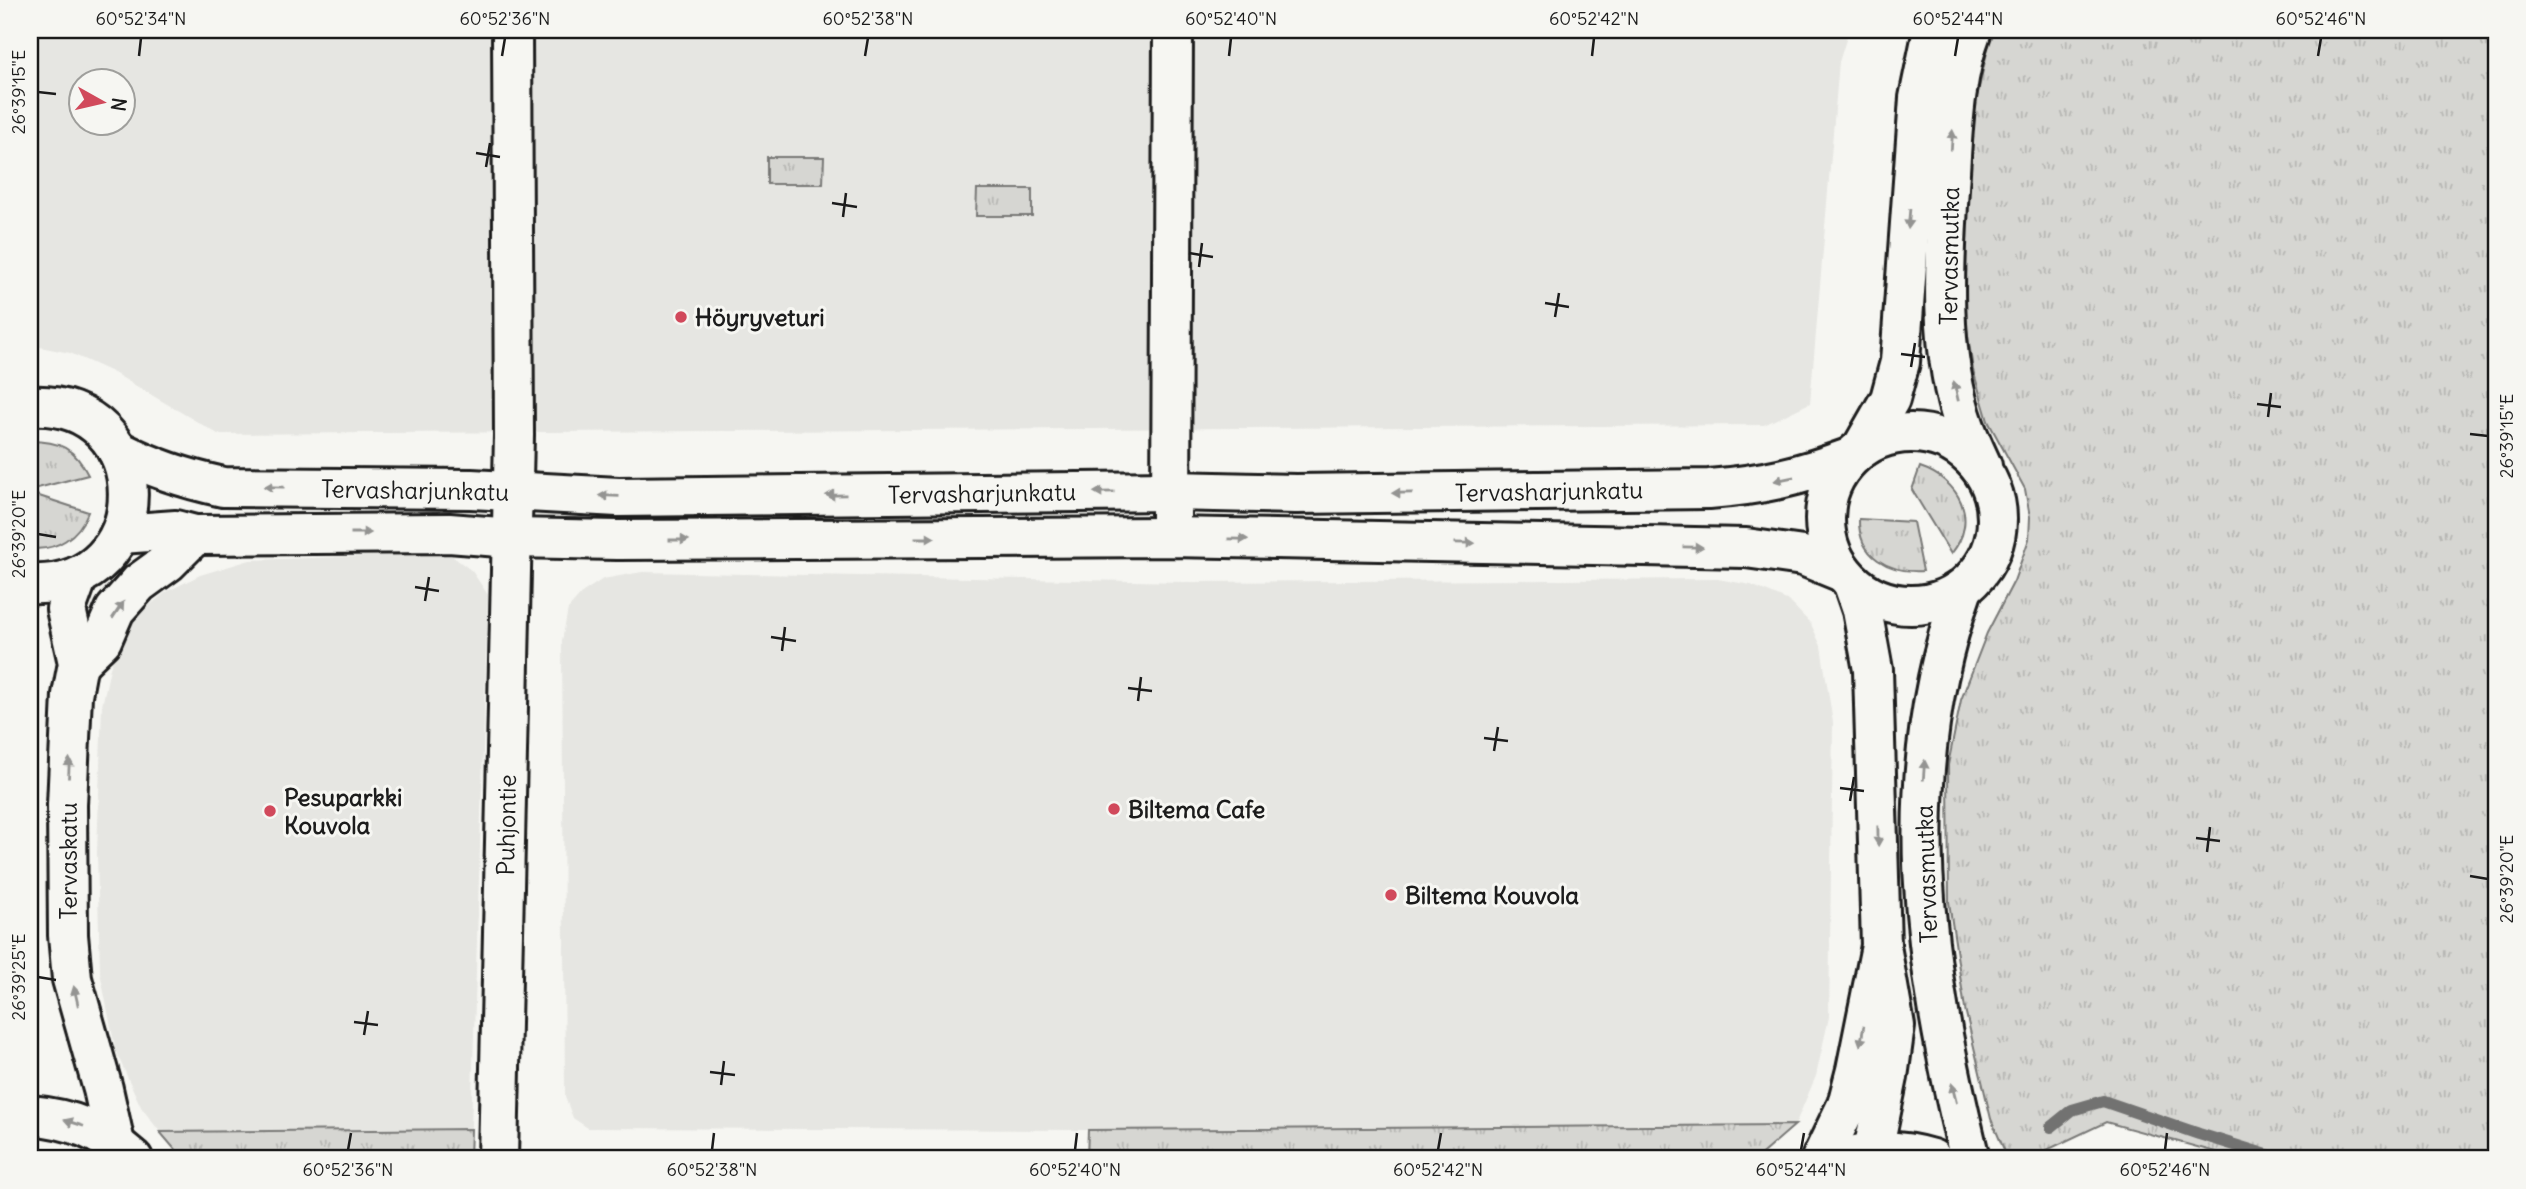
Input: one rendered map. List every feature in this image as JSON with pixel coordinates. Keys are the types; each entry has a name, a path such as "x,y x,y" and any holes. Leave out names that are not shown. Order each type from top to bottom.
{"street":[{"name":"Puhjontie","path":"498,1159 514,492 512,30"},
{"path":"1170,537 1173,30"},
{"name":"Tervasmutka","path":"1855,453 1890,399 1900,362 1919,98 1933,30"},
{"name":"Tervasmutka","path":"1972,30 1964,52 1953,125 1946,243 1946,327 1952,373 1964,425 1987,478"},
{"path":"30,406 48,405 76,412 100,428 117,450 127,477 128,506 121,534 104,558 78,576 49,585 30,584"},
{"path":"1902,433 1928,434 1951,443 1971,458 1987,478 1995,501 1997,526 1992,550 1980,571 1963,589 1937,602 1907,606 1878,600 1847,578 1829,549 1824,523 1827,497 1838,472 1855,453 1877,439 1902,433"},
{"name":"Tervasharjunkatu","path":"117,450 155,469 223,486 632,496 1172,491 1296,494 1709,489 1787,479 1855,453"},
{"name":"Tervasharjunkatu","path":"121,534 176,530 195,535 449,533 512,538 617,540 1170,537 1745,548 1803,556 1847,578"},
{"path":"78,663 102,640 115,610 139,583 168,562 195,535"},
{"name":"Tervaskatu","path":"78,576 66,608 78,663 72,695 67,805 68,935 72,979 103,1089 124,1151"},
{"name":"Tervasmutka","path":"1847,578 1862,610 1874,681 1881,946 1895,1026 1888,1077 1858,1155"},
{"name":"Tervasmutka","path":"1963,589 1947,634 1934,688 1927,736 1923,799 1923,872 1927,940 1938,1011 1970,1159"},
{"path":"1821,1159 1847,1105 1857,1070 1881,946"},
{"path":"30,1115 58,1118 88,1127 124,1151"},
{"path":"1858,1155 1902,1152 1932,1159"}],"shaded area":[{"path":"30,30 1849,30 1839,62 1810,403 1764,425 218,434 114,373 70,353 40,347 30,348"},
{"path":"425,554 452,556 472,571 488,595 471,1129 160,1132 141,1107 116,1052 100,972 97,853 102,706 110,668 122,638 140,613 166,592 200,575 250,560"},
{"path":"642,572 1186,582 1718,579 1751,585 1789,601 1811,624 1821,646 1833,723 1829,1017 1816,1076 1795,1125 1088,1130 588,1128 573,1118 565,1097 562,641 568,609 583,592 603,579"}],"green space":[{"path":"1992,30 2496,30 2496,1159 2241,1159 2106,1122 2028,1159 2008,1159 1991,1119 1965,1009 1949,902 1948,765 1961,700 1987,633 2014,581 2029,539 2030,517 2025,489 1988,421 1973,370 1965,315 1963,203 1971,123"},
{"path":"767,157 824,157 823,184 767,184"},
{"path":"977,189 1032,189 1032,216 976,216"},
{"path":"30,441 58,445 72,452 88,475 30,490"},
{"path":"1920,467 1945,481 1961,502 1964,527 1960,541 1951,554 1912,490"},
{"path":"33,494 88,512 73,535 57,545 30,548 30,509"},
{"path":"1859,519 1913,522 1923,571 1899,569 1878,560 1864,543"},
{"path":"1795,1125 1756,1159 1087,1159 1088,1130"},
{"path":"471,1129 470,1159 183,1159 160,1132"}],"waterway":[{"path":"2051,1127 2072,1110 2103,1101 2280,1159"}],"place":[{"name":"Höyryveturi","path":"681,317"},
{"name":"Biltema Cafe","path":"1114,809"},
{"name":"Pesuparkki Kouvola","path":"270,811"},
{"name":"Biltema Kouvola","path":"1391,895"}]}
